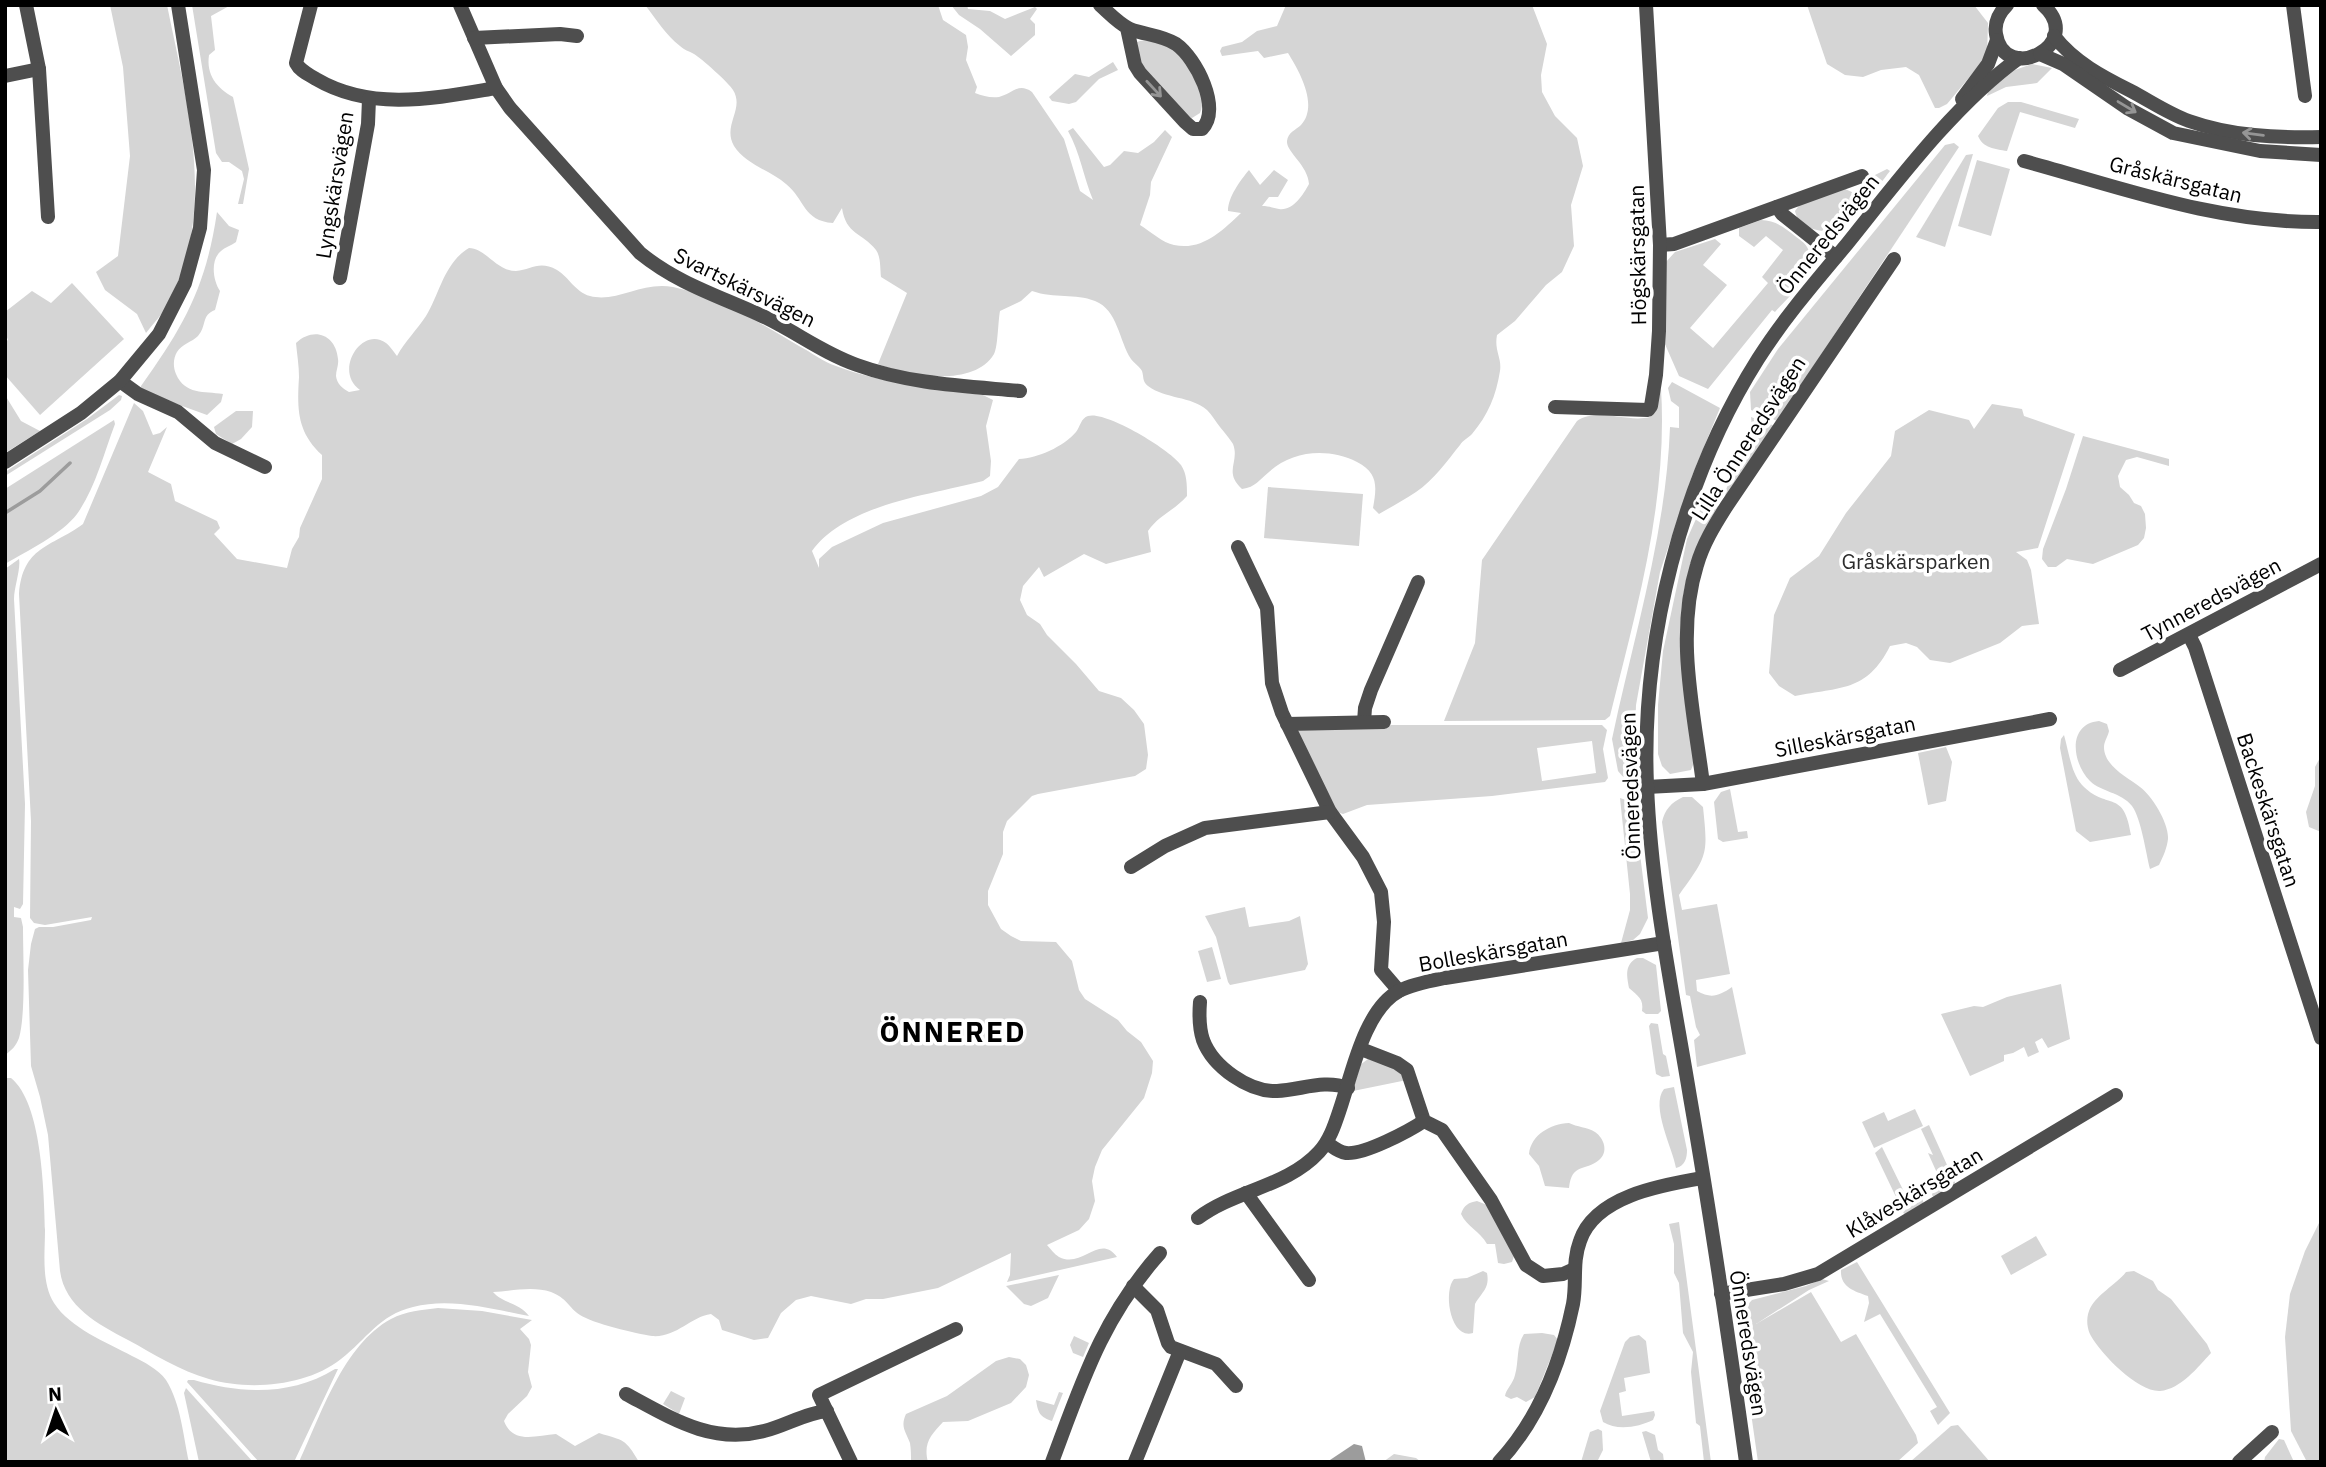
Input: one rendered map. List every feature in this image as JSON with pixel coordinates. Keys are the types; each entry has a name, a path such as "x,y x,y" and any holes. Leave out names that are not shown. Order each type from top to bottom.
{"street":[{"path":"26,5 38,69 48,217"},
{"path":"5,462 81,413 120,381 147,351 176,304 191,267 204,200 203,155 178,5"},
{"path":"311,5 296,56 298,67 330,88 369,99 437,98 496,88"},
{"name":"Svartskärsvägen","path":"460,5 496,88 510,108 640,253 669,275 764,317 838,358 889,376 1020,391"},
{"path":"1100,5 1127,28 1162,38 1187,54 1197,70 1210,107 1210,117 1202,128 1194,129 1185,122 1140,73 1135,65 1127,28"},
{"name":"Högskärsgatan","path":"1555,407 1632,411 1648,410 1651,406 1658,349 1660,245 1646,5"},
{"path":"1988,5 1997,18"},
{"path":"2007,5 1997,18 1997,40 2005,51 2019,58 2031,58 2040,54 2048,48 2054,36 2054,21 2043,5"},
{"path":"2293,5 2305,96"},
{"path":"474,38 560,34 577,36"},
{"path":"2054,36 2071,54 2096,72 2188,120 2234,132 2321,137"},
{"name":"Önneredsvägen","path":"1746,1462 1653,871 1646,728 1667,584 1689,509 1723,424 1749,374 1785,320 1933,140 1988,64 1997,40"},
{"path":"2040,54 2063,64 2127,108 2173,133 2260,151 2321,155"},
{"name":"Önneredsvägen","path":"1933,140 1987,84 2019,58"},
{"path":"5,76 38,69"},
{"name":"Lyngskärsvägen","path":"340,278 368,124 369,99"},
{"name":"Gråskärsgatan","path":"2024,161 2222,215 2263,221 2321,222"},
{"path":"1660,245 1674,244 1862,176"},
{"path":"1777,207 1782,214 1836,257"},
{"name":"Lilla Önneredsvägen","path":"1703,783 1686,634 1691,589 1705,543 1726,507 1894,259"},
{"path":"120,381 138,394 178,412 215,443 265,467"},
{"path":"1238,547 1266,608 1272,683 1287,724 1329,812 1363,857 1379,885 1383,897 1384,922 1381,970 1399,991"},
{"name":"Tynneredsvägen","path":"2120,670 2321,564"},
{"path":"1364,722 1371,690 1418,582"},
{"name":"Backeskärsgatan","path":"2189,635 2321,1038"},
{"name":"Silleskärsgatan","path":"1647,787 1703,783 2050,719"},
{"path":"1287,724 1384,722"},
{"path":"1131,867 1165,846 1205,828 1329,812"},
{"name":"Bolleskärsgatan","path":"1198,1218 1211,1208 1302,1167 1327,1143 1374,1016 1388,999 1399,991 1445,978 1664,943"},
{"path":"1200,1002 1201,1031 1208,1049 1224,1067 1247,1084 1257,1089 1276,1091 1321,1084 1348,1088"},
{"path":"1361,1049 1397,1063 1407,1070 1424,1121 1442,1130 1491,1200 1516,1248 1531,1270 1543,1276 1563,1274 1574,1269"},
{"name":"Klåveskärsgatan","path":"1721,1294 1802,1280 1828,1269 2116,1095"},
{"path":"1327,1143 1338,1151 1351,1153 1400,1136 1424,1121"},
{"path":"1499,1462 1525,1431 1544,1397 1574,1301 1574,1269 1585,1230 1599,1214 1615,1204 1654,1189 1703,1178"},
{"path":"1246,1193 1309,1280"},
{"path":"1052,1462 1101,1338 1133,1286 1160,1253"},
{"path":"1133,1286 1157,1310 1168,1343 1180,1351 1216,1364 1236,1386"},
{"path":"851,1462 819,1395 956,1329"},
{"path":"1135,1462 1180,1351"},
{"path":"626,1394 690,1427 720,1435 757,1433 809,1414 827,1411"},
{"path":"2239,1462 2272,1433"}],"green space":[{"path":"110,5 167,5 188,108 192,143 195,178 189,246 169,304 146,333 137,314 105,290 96,272 118,256 130,156 123,67"},
{"path":"192,5 231,5 211,16 215,50 209,55 209,69 214,80 233,97 249,169 243,204 238,204 244,179 242,171 229,162 222,162 216,153"},
{"path":"645,5 938,5 943,20 966,35 966,60 977,87 975,93 996,97 1019,88 1032,92 1064,139 1080,191 1093,200 1068,131 1073,128 1104,167 1110,165 1124,151 1138,153 1165,130 1172,137 1151,182 1150,195 1140,225 1165,242 1184,246 1211,238 1241,213 1228,211 1230,200 1249,170 1260,185 1274,170 1288,180 1278,197 1269,197 1262,206 1279,209 1289,207 1301,197 1309,184 1305,171 1287,141 1289,135 1301,125 1308,108 1305,88 1288,53 1264,58 1258,51 1222,56 1222,47 1242,42 1257,31 1277,26 1286,5 1532,5 1547,44 1541,75 1542,92 1555,116 1577,138 1583,166 1571,205 1574,246 1562,272 1546,285 1515,321 1497,335 1500,371 1494,397 1487,412 1472,434 1423,487 1379,514 1373,508 1375,487 1369,471 1357,462 1323,453 1289,459 1254,485 1242,489 1236,483 1233,472 1233,444 1211,414 1201,405 1162,393 1146,384 1142,371 1127,352 1109,311 1095,301 1032,291 1021,301 1000,311 994,354 985,365 972,372 923,375 878,364 907,293 881,277 878,253 847,223 842,208 833,223 816,218 786,184 751,163 739,152 734,146 730,131 737,104 733,90 702,60 675,42"},
{"path":"951,5 967,5 968,9 990,11 1005,19 1035,7 1037,9 1030,19 1035,24 1035,35 1011,56 959,15"},
{"path":"1807,5 1974,5 1988,23 1987,56 1947,104 1935,108 1919,75 1906,67 1881,70 1863,77 1845,75 1827,64"},
{"path":"1137,42 1164,45 1182,57 1193,72 1200,89 1200,113 1189,117 1140,64"},
{"path":"1113,62 1118,70 1099,79 1076,102 1069,104 1052,101 1049,97 1075,74 1089,77"},
{"path":"2032,64 2052,68 2037,83 2006,87 1987,96 2009,72"},
{"path":"2008,102 2021,102 2079,119 2075,128 2020,112 2007,151 1990,147 1978,136 1998,108"},
{"path":"1954,143 1959,147 1777,421 1751,410 1750,392 1778,349 1945,145"},
{"path":"1973,154 1945,247 1916,237 1966,155"},
{"path":"1977,160 2010,169 1991,236 1958,226"},
{"path":"1887,169 1890,171 1872,195 1842,227 1832,231 1818,230 1804,225 1797,218 1795,211 1801,203 1843,188 1854,193 1866,191 1870,185 1869,178"},
{"path":"217,212 229,226 239,230 236,242 223,250 215,260 214,276 220,291 215,310 206,318 198,336 179,349 174,363 176,374 184,386 196,391 223,394 221,402 207,415 141,391 141,386 191,305 207,262"},
{"path":"1761,220 1780,225 1803,243 1810,256 1810,265 1795,291 1775,312 1772,310 1708,389 1679,376 1664,342 1665,263 1675,252 1715,239 1721,244 1703,265 1727,285 1690,328 1713,348 1768,283 1762,277 1783,250 1766,236 1754,247 1739,236 1739,228"},
{"path":"469,248 481,252 509,270 551,267 590,296 610,297 662,286 689,291 738,312 836,366 890,381 983,395 993,400 986,426 991,461 990,476 983,481 890,504 846,522 827,535 812,551 819,568 819,559 832,547 883,523 981,496 998,487 1019,459 1057,447 1076,432 1088,416 1108,419 1122,425 1165,450 1181,465 1186,476 1187,496 1148,531 1151,552 1106,564 1084,554 1044,577 1039,567 1023,586 1020,600 1027,615 1040,624 1099,691 1121,698 1134,710 1144,724 1148,755 1146,769 1135,776 1032,796 1007,821 1003,832 1003,854 988,891 988,905 1001,929 1021,941 1056,942 1072,961 1079,990 1085,999 1118,1020 1141,1042 1153,1061 1144,1098 1102,1150 1095,1167 1092,1181 1095,1201 1089,1219 1079,1230 1047,1245 1057,1256 1068,1259 1076,1259 1104,1249 1117,1257 1007,1282 1011,1253 938,1288 883,1299 866,1299 851,1304 811,1296 796,1300 781,1313 768,1338 754,1340 722,1330 719,1320 711,1314 668,1334 652,1336 586,1318 561,1297 544,1290 493,1292 501,1299 521,1308 529,1316 456,1304 413,1307 382,1322 327,1368 295,1380 260,1385 225,1383 177,1367 95,1321 69,1295 60,1271 48,1135 31,1066 28,970 35,929 91,920 92,917 45,925 34,923 30,918 31,821 19,594 26,566 40,550 83,524 134,403 143,411 153,435 167,427 148,472 171,484 175,501 217,521 220,528 214,534 237,559 287,568 300,528 322,479 322,455 308,438 300,419 296,343 317,334 329,339 336,351 336,376 339,384 349,392 360,390 352,382 349,372 350,362 360,345 377,339 387,344 397,356 426,316 448,270"},
{"path":"72,283 124,339 40,415 5,375 5,342 8,340 5,332 5,312 32,291 51,303"},
{"path":"1672,382 1720,408 1692,476 1660,572 1636,705 1634,767 1628,777 1624,778 1618,771 1612,739 1656,545 1670,427 1679,428 1679,407 1671,401 1668,388"},
{"path":"1661,388 1660,472 1655,513 1640,594 1610,716 1605,720 1444,721 1475,643 1482,560 1577,421 1594,415 1650,417"},
{"path":"5,395 21,421 40,431 5,453"},
{"path":"119,395 122,396 121,400 110,410 5,476 5,472"},
{"name":"Gråskärsparken","path":"1992,404 2022,409 2024,416 2075,434 2038,548 2016,552 2027,560 2031,570 2039,624 2022,626 2000,643 1950,663 1930,660 1917,647 1906,643 1890,646 1872,672 1851,685 1795,696 1779,686 1769,673 1774,615 1790,578 1819,556 1846,513 1891,456 1895,431 1929,410 1969,420 1974,429"},
{"path":"236,411 253,411 252,427 232,444 216,434 214,427"},
{"path":"1751,417 1775,426 1726,498 1725,492 1752,427"},
{"path":"114,420 115,424 94,482 77,514 53,535 5,564 5,489"},
{"path":"2083,436 2169,459 2169,466 2137,457 2126,460 2118,476 2120,487 2134,503 2141,506 2145,514 2144,538 2138,545 2093,564 2067,559 2056,567 2048,567 2042,559 2043,549"},
{"path":"1268,487 1363,494 1359,546 1264,538"},
{"path":"1705,499 1719,507 1696,550 1686,581 1680,632 1683,683 1695,760 1691,770 1670,774 1662,766 1658,754 1658,705 1663,651 1687,539"},
{"path":"19,559 14,599 25,804 23,904 20,909 14,907 14,917 21,918 23,927 23,999 19,1038 5,1055 5,569"},
{"path":"2099,721 2107,724 2109,731 2104,747 2108,760 2150,797 2166,825 2168,839 2165,852 2159,865 2150,869 2141,827 2132,806 2095,785 2079,764 2076,755 2077,737 2082,729"},
{"path":"1391,725 1602,725 1607,730 1603,749 1608,778 1605,782 1492,796 1367,805 1343,814 1334,811 1298,731 1379,728","holes":["1592,741 1596,773 1542,781 1537,748"]},
{"path":"2064,735 2073,770 2080,782 2093,794 2114,802 2124,811 2131,835 2090,842 2076,831 2060,748"},
{"path":"1946,747 1952,762 1946,801 1928,805 1918,753"},
{"path":"2321,756 2321,832 2309,827 2306,812 2315,786 2315,767"},
{"path":"1730,789 1738,832 1747,831 1748,838 1723,842 1718,839 1714,802 1721,792"},
{"path":"1683,797 1692,797 1703,807 1705,845 1701,862 1679,895 1682,910 1717,904 1730,974 1696,980 1697,991 1715,995 1732,987 1746,1054 1697,1067 1694,1040 1700,1035 1690,996 1686,995 1662,822 1669,807"},
{"path":"1620,798 1629,801 1635,814 1648,918 1640,934 1633,940 1621,943 1630,910 1630,894"},
{"path":"1245,907 1249,927 1289,921 1300,916 1308,964 1305,970 1230,985 1216,937 1205,916"},
{"path":"1212,947 1221,979 1207,982 1198,951"},
{"path":"1637,958 1656,965 1661,1011 1658,1014 1646,1014 1642,1011 1641,1001 1629,988 1628,967"},
{"path":"2061,984 2070,1039 2048,1048 2042,1038 2035,1042 2039,1052 2028,1057 2024,1047 2004,1055 2004,1061 1970,1076 1941,1014 1974,1006 1983,1007 2007,997"},
{"path":"1651,1023 1658,1024 1670,1076 1662,1077 1656,1074 1649,1026"},
{"path":"1368,1059 1397,1068 1407,1080 1353,1091 1360,1065"},
{"path":"5,1078 11,1078 21,1090 35,1127 42,1171 45,1267 50,1295 69,1320 100,1340 146,1363 163,1376 178,1409 189,1462 5,1462"},
{"path":"1674,1087 1687,1150 1685,1161 1676,1168 1660,1106 1660,1096 1664,1089"},
{"path":"1915,1109 1923,1126 1874,1148 1862,1122 1884,1112 1888,1121"},
{"path":"1569,1123 1595,1132 1603,1141 1604,1153 1594,1164 1573,1174 1569,1188 1545,1186 1539,1166 1529,1154 1533,1141 1555,1126"},
{"path":"1929,1125 1957,1187 1935,1199 1932,1195 1933,1189 1942,1184 1921,1129"},
{"path":"1882,1147 1909,1202 1921,1196 1925,1206 1906,1218 1875,1153"},
{"path":"1477,1201 1487,1205 1514,1256 1512,1262 1498,1263 1495,1244 1487,1244 1461,1214 1465,1206"},
{"path":"2321,1219 2321,1462 2307,1462 2291,1431 2285,1337 2290,1294 2305,1251"},
{"path":"1679,1222 1711,1462 1704,1462 1700,1426 1696,1423 1691,1372 1693,1352 1683,1333 1679,1283 1674,1273 1674,1244 1669,1224"},
{"path":"2036,1236 2047,1255 2011,1275 2001,1256"},
{"path":"1857,1262 1950,1413 1938,1425 1930,1411 1937,1407 1880,1314 1864,1322 1868,1296 1849,1288 1843,1281 1841,1270"},
{"path":"1483,1271 1487,1273 1487,1282 1475,1304 1473,1333 1465,1333 1454,1322 1451,1313 1451,1285 1454,1279 1467,1278"},
{"path":"2134,1271 2153,1281 2158,1290 2171,1299 2207,1344 2211,1353 2188,1376 2168,1389 2151,1390 2131,1379 2103,1353 2089,1330 2087,1321 2092,1305 2126,1272"},
{"path":"1059,1275 1048,1298 1031,1306 1024,1304 1006,1286"},
{"path":"1822,1279 1829,1281 1809,1290 1756,1324 1811,1292 1841,1342 1856,1334 1916,1435 1918,1443 1897,1462 1758,1462 1741,1343 1739,1320 1742,1311 1752,1300 1806,1286"},
{"path":"438,1308 482,1311 532,1320 520,1329 531,1345 528,1372 532,1387 504,1421 513,1433 526,1437 556,1434 575,1446 599,1433 623,1442 639,1462 299,1462 335,1383 359,1346 391,1319"},
{"path":"1524,1334 1554,1335 1558,1340 1535,1397 1526,1402 1517,1397 1511,1399 1505,1396 1514,1378"},
{"path":"1639,1335 1646,1341 1650,1373 1624,1378 1626,1391 1619,1393 1622,1416 1654,1411 1655,1415 1653,1420 1641,1425 1609,1425 1603,1422 1600,1411 1625,1342 1630,1337"},
{"path":"1074,1336 1089,1343 1083,1357 1073,1353 1070,1345"},
{"path":"1009,1357 1020,1359 1026,1365 1029,1375 1026,1387 1011,1403 968,1421 943,1422 929,1440 928,1462 911,1462 910,1443 904,1426 906,1414 947,1396 996,1361"},
{"path":"338,1369 294,1462 259,1462 187,1382 194,1380 230,1388 266,1390 301,1384"},
{"path":"186,1388 253,1462 199,1462 184,1393"},
{"path":"671,1391 685,1398 679,1414 663,1404"},
{"path":"1059,1392 1063,1393 1052,1421 1040,1414 1036,1400 1054,1405"},
{"path":"1958,1425 1990,1462 1910,1462 1951,1426"},
{"path":"1598,1429 1602,1431 1603,1450 1597,1462 1581,1462 1590,1432"},
{"path":"1642,1432 1655,1435 1664,1462 1651,1462"},
{"path":"2279,1439 2284,1440 2294,1462 2264,1462 2265,1457"},
{"path":"1394,1454 1416,1458 1421,1462 1383,1462"}],"shaded area":[{"path":"1354,1444 1362,1446 1366,1462 1327,1462"}],"waterway":[{"path":"5,513 40,491 70,463"}],"district":[{"name":"ÖNNERED","path":"953,1031"}]}
